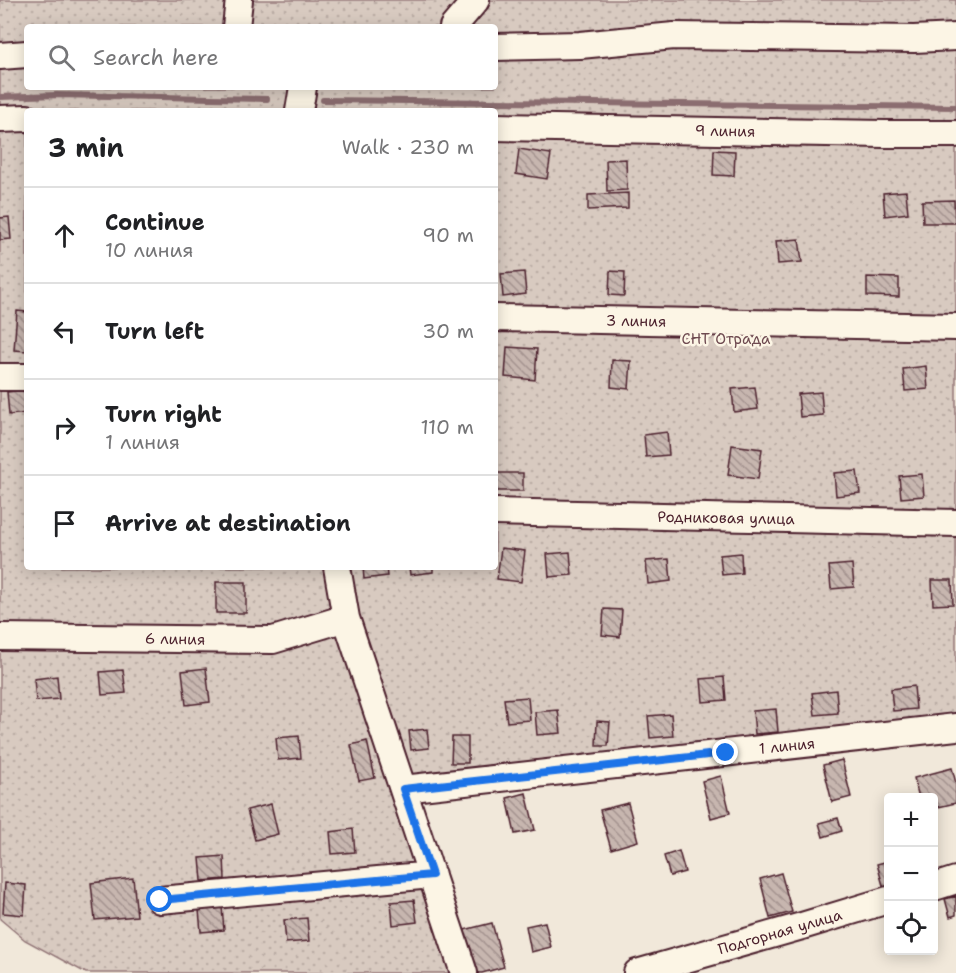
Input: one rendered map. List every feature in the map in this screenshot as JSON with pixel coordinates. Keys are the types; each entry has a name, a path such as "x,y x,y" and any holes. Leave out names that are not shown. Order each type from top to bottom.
{"street":[{"path":"236,24 239,0"},
{"path":"456,24 476,0"},
{"path":"498,47 580,45 674,36 914,39 956,37"},
{"path":"0,56 24,54"},
{"path":"300,108 302,90"},
{"path":"0,119 24,118"},
{"name":"9 линия","path":"498,127 956,134"},
{"name":"3 линия","path":"498,318 956,327"},
{"path":"0,377 24,377"},
{"name":"Родниковая улица","path":"498,512 956,523"},
{"path":"338,570 346,618 464,973"},
{"name":"6 линия","path":"0,638 273,640 346,618"},
{"name":"1 линия","path":"403,789 956,727"},
{"path":"160,900 432,875"},
{"path":"938,885 956,880"},
{"name":"Подгорная улица","path":"637,973 885,901"}],"green space":[{"name":"СНТ Отрада","path":"0,0 956,0 956,734 412,792 457,973 86,973 25,940 0,919"}],"building":[{"path":"519,149 551,154 547,179 516,174"},
{"path":"714,150 735,151 734,176 713,175"},
{"path":"626,159 627,190 607,191 606,160"},
{"path":"906,191 908,213 885,216 883,193"},
{"path":"628,193 628,208 588,210 588,195"},
{"path":"954,200 955,223 923,223 922,201"},
{"path":"9,217 11,239 0,240 0,218"},
{"path":"799,239 802,262 778,264 776,241"},
{"path":"610,271 625,272 624,296 609,295"},
{"path":"524,272 526,294 503,297 501,274"},
{"path":"867,277 899,278 899,297 867,296"},
{"path":"17,311 24,312 24,351 14,350"},
{"path":"507,347 537,349 535,380 505,377"},
{"path":"612,360 631,361 629,389 611,387"},
{"path":"926,366 928,389 905,391 903,369"},
{"path":"755,387 758,409 734,412 732,389"},
{"path":"24,390 24,413 9,415 7,392"},
{"path":"821,392 823,415 800,417 798,394"},
{"path":"667,432 669,455 646,457 644,435"},
{"path":"732,445 762,449 758,479 728,475"},
{"path":"857,471 860,493 836,496 834,473"},
{"path":"498,473 523,473 523,491 498,491"},
{"path":"922,474 924,496 901,498 899,476"},
{"path":"501,548 525,551 521,582 497,579"},
{"path":"570,552 572,575 549,577 547,554"},
{"path":"741,553 742,573 722,575 720,555"},
{"path":"669,559 671,581 648,584 646,561"},
{"path":"852,564 854,587 831,589 829,566"},
{"path":"363,570 386,570 387,576 364,579"},
{"path":"409,570 433,570 433,572 410,575"},
{"path":"932,580 952,580 953,604 933,605"},
{"path":"216,582 246,582 246,613 216,613"},
{"path":"604,609 622,610 620,637 602,635"},
{"path":"206,668 210,702 186,705 182,671"},
{"path":"123,670 126,693 102,695 100,672"},
{"path":"57,676 59,699 36,701 34,679"},
{"path":"724,677 726,700 703,702 701,679"},
{"path":"914,686 916,709 893,711 891,689"},
{"path":"836,690 838,713 815,715 812,693"},
{"path":"528,697 530,720 507,722 504,699"},
{"path":"776,709 778,732 755,734 753,711"},
{"path":"558,710 561,733 537,735 535,712"},
{"path":"671,714 673,736 650,738 648,716"},
{"path":"597,721 610,722 608,746 596,746"},
{"path":"427,729 429,748 411,750 409,731"},
{"path":"299,736 301,758 278,760 276,738"},
{"path":"452,737 468,737 468,763 451,763"},
{"path":"367,741 375,778 359,781 351,745"},
{"path":"842,760 851,797 832,802 823,765"},
{"path":"952,768 956,783 956,803 938,807 938,793 918,793 914,778"},
{"path":"721,776 730,813 711,818 702,781"},
{"path":"526,793 535,830 515,834 507,798"},
{"path":"628,803 638,841 611,849 600,810"},
{"path":"271,804 278,834 255,840 247,810"},
{"path":"838,818 842,831 823,837 819,823"},
{"path":"353,829 355,852 332,854 330,832"},
{"path":"679,851 685,872 670,876 664,856"},
{"path":"224,856 225,879 202,881 200,858"},
{"path":"884,862 884,889 877,864"},
{"path":"781,873 792,912 770,918 760,879"},
{"path":"133,878 137,916 95,920 91,883"},
{"path":"5,883 26,885 24,915 3,913"},
{"path":"956,896 956,915 950,917 945,899"},
{"path":"414,900 417,922 393,925 391,902"},
{"path":"222,907 224,930 201,932 199,910"},
{"path":"307,918 309,941 286,943 284,920"},
{"path":"545,922 551,947 531,952 526,926"},
{"path":"492,923 504,967 476,973 464,930"}],"waterway":[{"path":"0,97 57,95 267,99"},
{"path":"323,100 956,107"}],"route":[{"path":"160,900 432,875 403,789 726,753"}]}
